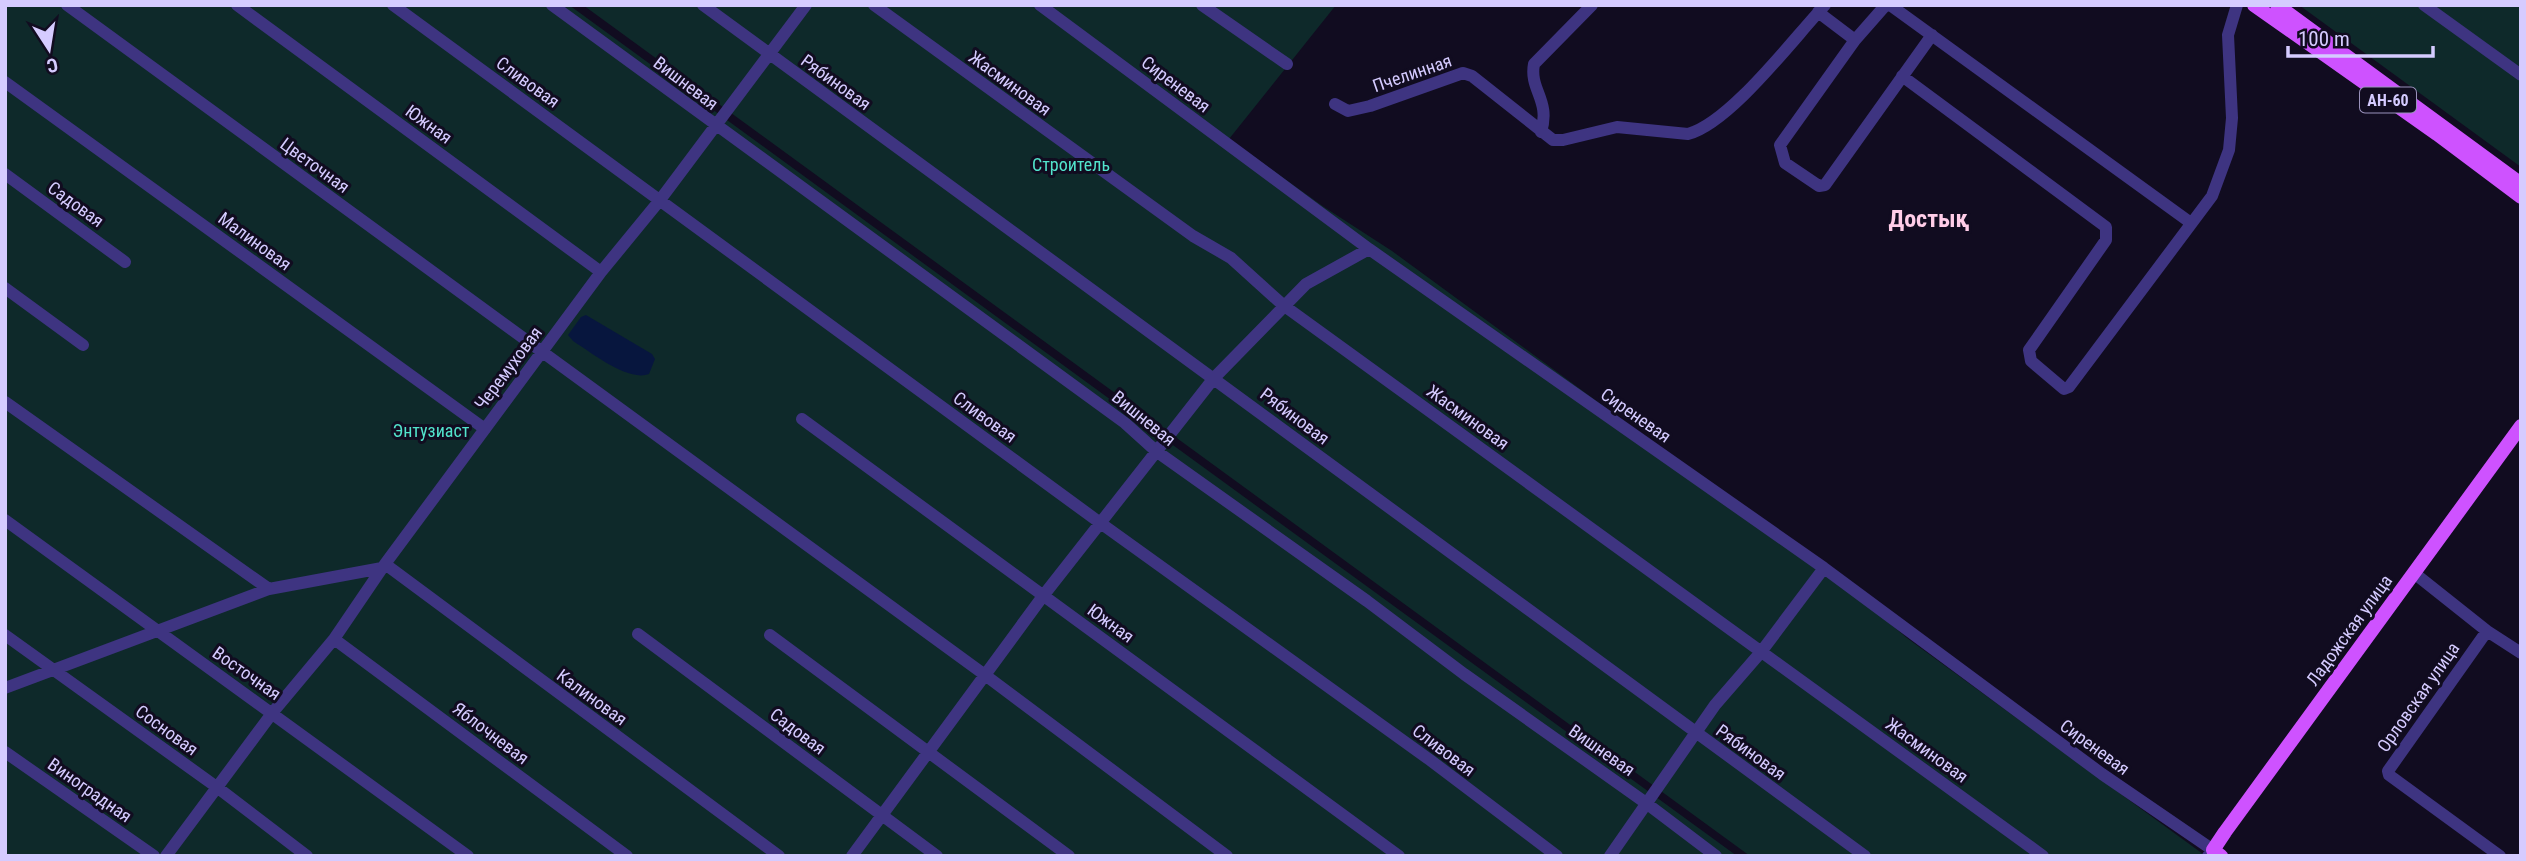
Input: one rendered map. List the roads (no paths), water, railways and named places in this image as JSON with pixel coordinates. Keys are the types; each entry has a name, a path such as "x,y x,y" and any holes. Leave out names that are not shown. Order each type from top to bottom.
{"main road":[{"name":"АН-60","path":"2254,5 2426,126 2521,197"},
{"path":"2277,5 2521,184"},
{"name":"Ладожская улица","path":"2214,854 2521,426"}],"street":[{"name":"Цветочная","path":"67,5 985,675 1227,856"},
{"name":"Южная","path":"237,5 601,272"},
{"name":"Сливовая","path":"393,5 1099,523 1419,752 1557,856"},
{"name":"Вишневая","path":"552,5 1125,423 1156,451 1367,601 1716,856"},
{"name":"Рябиновая","path":"703,5 1865,856"},
{"name":"Черемуховая","path":"166,856 272,712 334,639 383,566 601,272 660,200 806,5"},
{"name":"Жасминовая","path":"874,5 1192,236 1231,258 1283,305 2043,856"},
{"name":"Сиреневая","path":"1040,5 1369,249 1824,568 2214,854"},
{"path":"1202,5 1286,64"},
{"path":"1592,5 1534,64 1532,74 1545,113 1541,132 1553,140 1617,127 1680,134 1700,131 1739,100 1821,9 1855,40"},
{"path":"1932,36 1825,185 1819,186 1785,163 1780,145 1855,40 1884,7 1890,5 2191,223"},
{"path":"1902,76 2106,228 2106,240 2029,350 2031,361 2064,388 2069,387 2212,196 2229,150 2232,118 2228,35 2237,5"},
{"path":"2424,5 2521,75"},
{"name":"Пчелинная","path":"1335,104 1348,111 1370,106 1463,73 1472,76 1541,132"},
{"name":"Малиновая","path":"5,82 485,429"},
{"name":"Садовая","path":"5,174 125,261"},
{"path":"852,856 1099,523 1214,378 1306,284 1369,249"},
{"path":"5,288 83,345"},
{"path":"5,402 269,589"},
{"name":"Южная","path":"802,419 1399,856"},
{"name":"Восточная","path":"5,520 468,856"},
{"path":"5,688 269,589 383,566"},
{"name":"Калиновая","path":"383,566 779,856"},
{"path":"1610,856 1695,732 1761,652 1824,568"},
{"path":"2414,573 2487,631 2521,653"},
{"name":"Орловская улица","path":"2487,631 2450,680 2388,773 2500,856"},
{"name":"Садовая","path":"638,634 937,856"},
{"name":"Сосновая","path":"5,635 218,788 307,856"},
{"path":"770,635 1069,856"},
{"name":"Яблочневая","path":"334,639 626,856"},
{"name":"Виноградная","path":"5,752 154,856"}],"water":[{"path":"586,315 652,354 655,359 649,374 631,374 621,370 573,341 568,335 581,317"}],"district":[{"name":"Достық","path":"1929,219"}],"park label":[{"name":"Строитель","path":"1071,164"},
{"name":"Энтузиаст","path":"431,430"}]}
